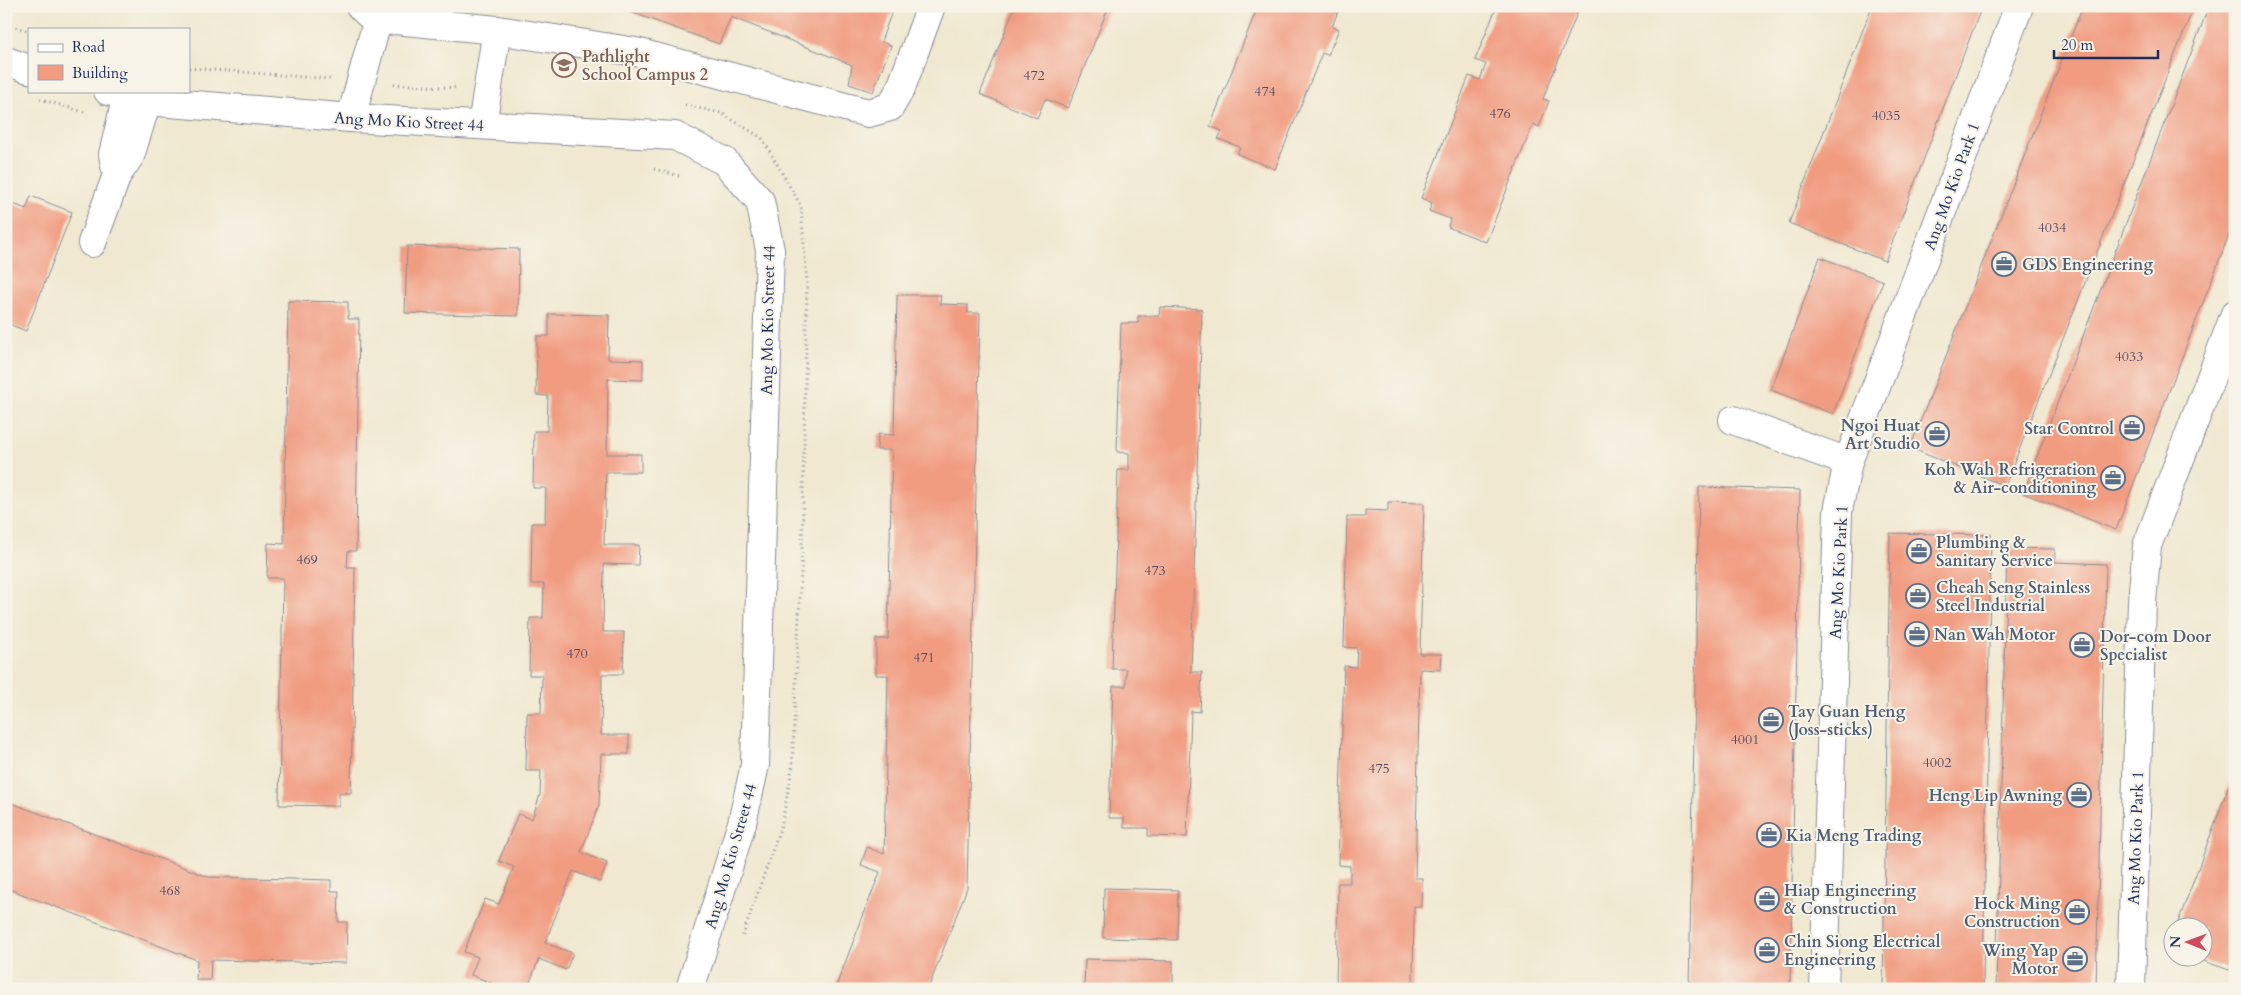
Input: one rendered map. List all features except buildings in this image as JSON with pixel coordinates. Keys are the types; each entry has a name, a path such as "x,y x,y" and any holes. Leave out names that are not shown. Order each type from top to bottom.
{"street":[{"path":"351,118 361,81 368,14 395,20 497,30 636,52 868,113 890,107 901,88 931,6"},
{"name":"Ang Mo Kio Park 1","path":"1824,989 1838,512 1848,462 2019,6"},
{"path":"482,125 497,30"},
{"path":"6,61 28,69"},
{"path":"92,243 117,175 130,156 126,103"},
{"name":"Ang Mo Kio Street 44","path":"126,103 674,136 724,161 760,201 770,250 755,765 742,823 690,989"},
{"name":"Ang Mo Kio Park 1","path":"2131,989 2142,601 2147,546 2235,314"},
{"path":"1733,420 1848,462"}],"path":[{"path":"6,24 28,30"},
{"path":"190,68 488,91"},
{"path":"35,98 126,103"},
{"path":"677,104 695,105 721,113 762,138 801,206 802,215 807,282 802,540 792,769 782,824 740,943"},
{"path":"649,167 685,178"}],"place":[{"name":"Pathlight School Campus 2","path":"564,65"},
{"name":"GDS Engineering","path":"2004,264"},
{"name":"Star Control","path":"2132,428"},
{"name":"Ngoi Huat Art Studio","path":"1937,434"},
{"name":"Koh Wah Refrigeration & Air-conditioning","path":"2113,478"},
{"name":"Plumbing & Sanitary Service","path":"1919,551"},
{"name":"Cheah Seng Stainless Steel Industrial","path":"1918,596"},
{"name":"Nan Wah Motor","path":"1917,634"},
{"name":"Dor-com Door Specialist","path":"2082,645"},
{"name":"Tay Guan Heng (Joss-sticks)","path":"1771,720"},
{"name":"Heng Lip Awning","path":"2079,795"},
{"name":"Kia Meng Trading","path":"1769,835"},
{"name":"Hiap Engineering & Construction","path":"1767,899"},
{"name":"Hock Ming Construction","path":"2077,912"},
{"name":"Chin Siong Electrical Engineering","path":"1767,950"},
{"name":"Wing Yap Motor","path":"2075,959"}]}
